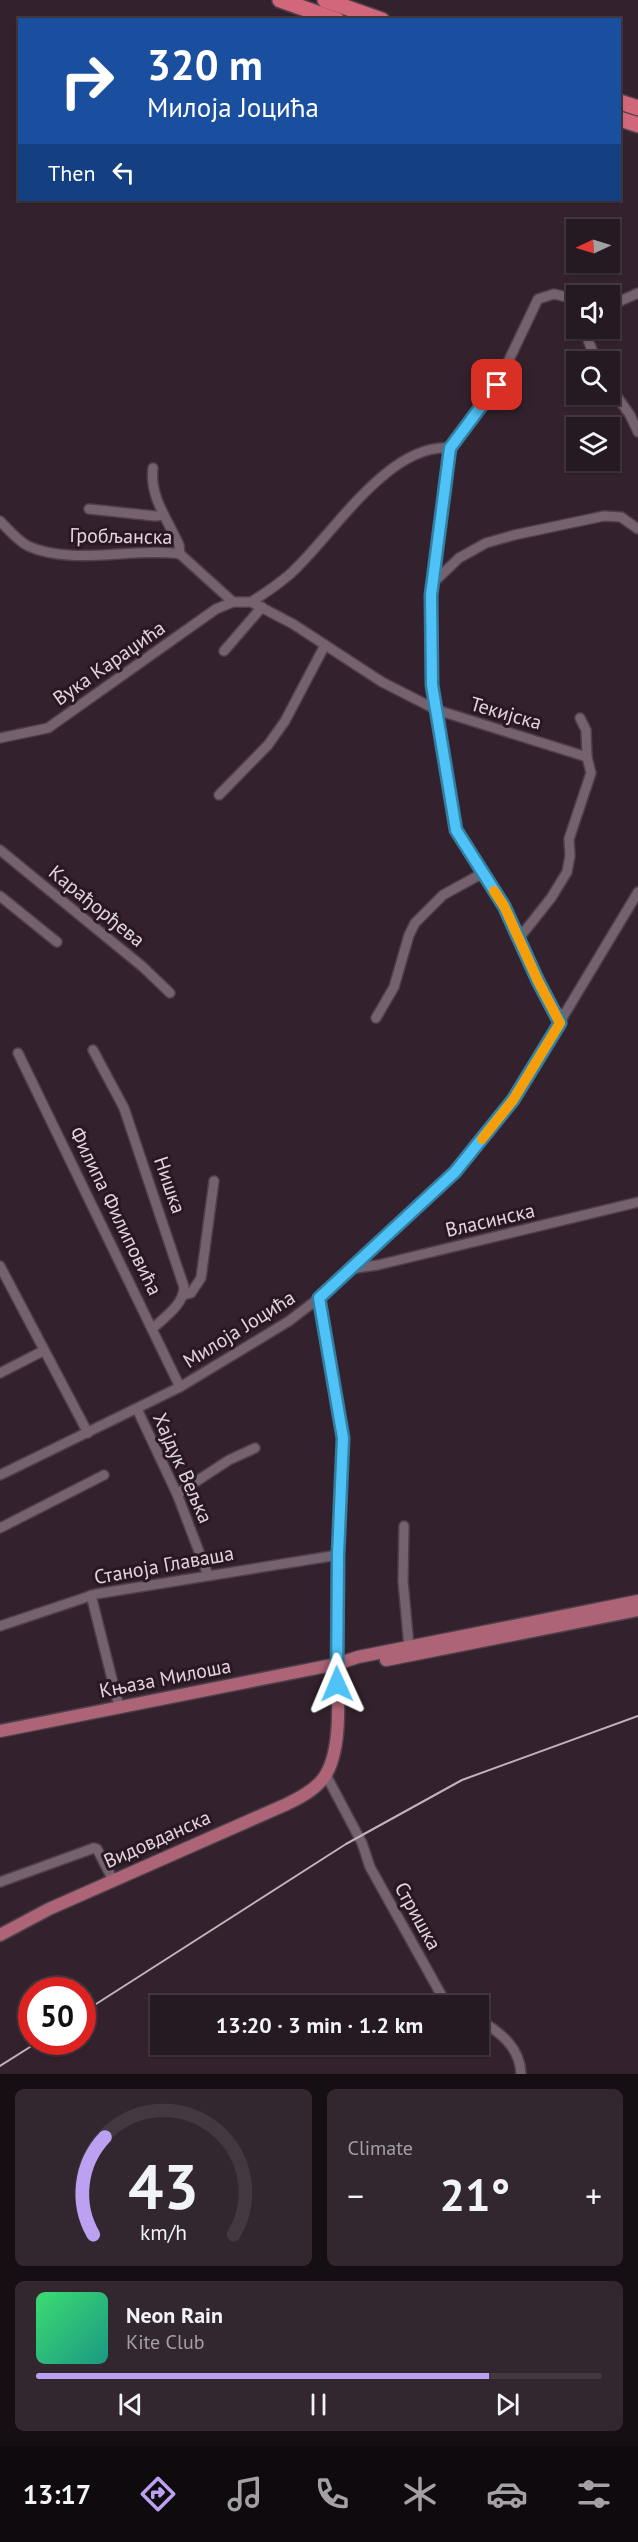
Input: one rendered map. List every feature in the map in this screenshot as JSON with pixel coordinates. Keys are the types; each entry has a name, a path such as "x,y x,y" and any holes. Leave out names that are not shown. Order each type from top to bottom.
{"highway":[{"path":"280,0 331,18"},
{"path":"325,0 376,18"},
{"path":"621,102 638,108"},
{"path":"621,119 638,125"}],"main road":[{"name":"Књаза Милоша","path":"0,1731 638,1601"},
{"name":"Књаза Милоша","path":"337,1664 358,1665 638,1610"},
{"path":"326,1775 332,1758 336,1728 337,1664"},
{"name":"Видовданска","path":"0,1935 49,1909 299,1798 316,1786 326,1775"}],"street":[{"path":"620,301 638,293"},
{"path":"560,1023 504,906 456,830 432,685 433,583 450,448 497,385 538,299 554,294 566,297"},
{"path":"620,397 634,412 638,432"},
{"path":"233,602 251,602 289,575 370,487 425,449 450,448"},
{"path":"153,468 152,483 155,496 179,545 180,554"},
{"path":"89,509 136,515 164,514"},
{"path":"433,583 459,558 486,543 514,535 604,516 621,517 638,529"},
{"name":"Гробљанска","path":"0,522 26,545 44,551 70,554 180,554 233,602"},
{"name":"Вука Караџића","path":"0,738 48,728 216,609 233,602"},
{"name":"Текијска","path":"251,602 325,645 382,682 437,710 587,757"},
{"path":"224,651 262,607"},
{"path":"219,795 268,745 285,721 325,645"},
{"path":"520,937 551,898 567,872 570,856 569,839 591,773 587,757 586,730 580,718"},
{"name":"Карађорђева","path":"0,850 143,967 170,993"},
{"path":"376,1018 394,987 409,935 415,923 443,895 483,873"},
{"name":"Милоја Јоцића","path":"0,1475 180,1387 289,1321 319,1298 455,1172 513,1100 638,892"},
{"path":"0,896 57,942"},
{"name":"Нишка","path":"93,1050 124,1108 156,1199 184,1287 184,1295"},
{"name":"Филипа Филиповића","path":"18,1053 180,1387"},
{"path":"153,1328 173,1310 184,1295 191,1293 201,1278 214,1181"},
{"name":"Власинска","path":"349,1269 378,1265 638,1202"},
{"path":"0,1266 88,1433"},
{"path":"319,1298 343,1438 338,1555 337,1664"},
{"path":"0,1373 44,1351"},
{"name":"Хајдук Вељка","path":"137,1409 177,1494 208,1575"},
{"path":"177,1494 229,1461 255,1448"},
{"path":"0,1528 104,1475"},
{"path":"404,1526 403,1581 409,1647"},
{"name":"Станоја Главаша","path":"0,1626 91,1596 338,1555"},
{"path":"91,1596 119,1707"},
{"name":"Стришка","path":"326,1775 370,1867 441,1995"},
{"path":"0,1882 94,1848 98,1849 113,1880"},
{"path":"489,2026 512,2045 520,2062 521,2074"}],"railway":[{"path":"96,2004 346,1844 462,1780 638,1716"},
{"path":"0,2066 18,2055"}],"slow traffic":[{"path":"482,1139 513,1100 560,1023 538,981 520,937 494,891"}],"route":[{"path":"337,1684 338,1555 343,1438 319,1298 455,1172 513,1100 560,1023 504,906 456,830 432,685 431,595 450,448 497,385"}]}
